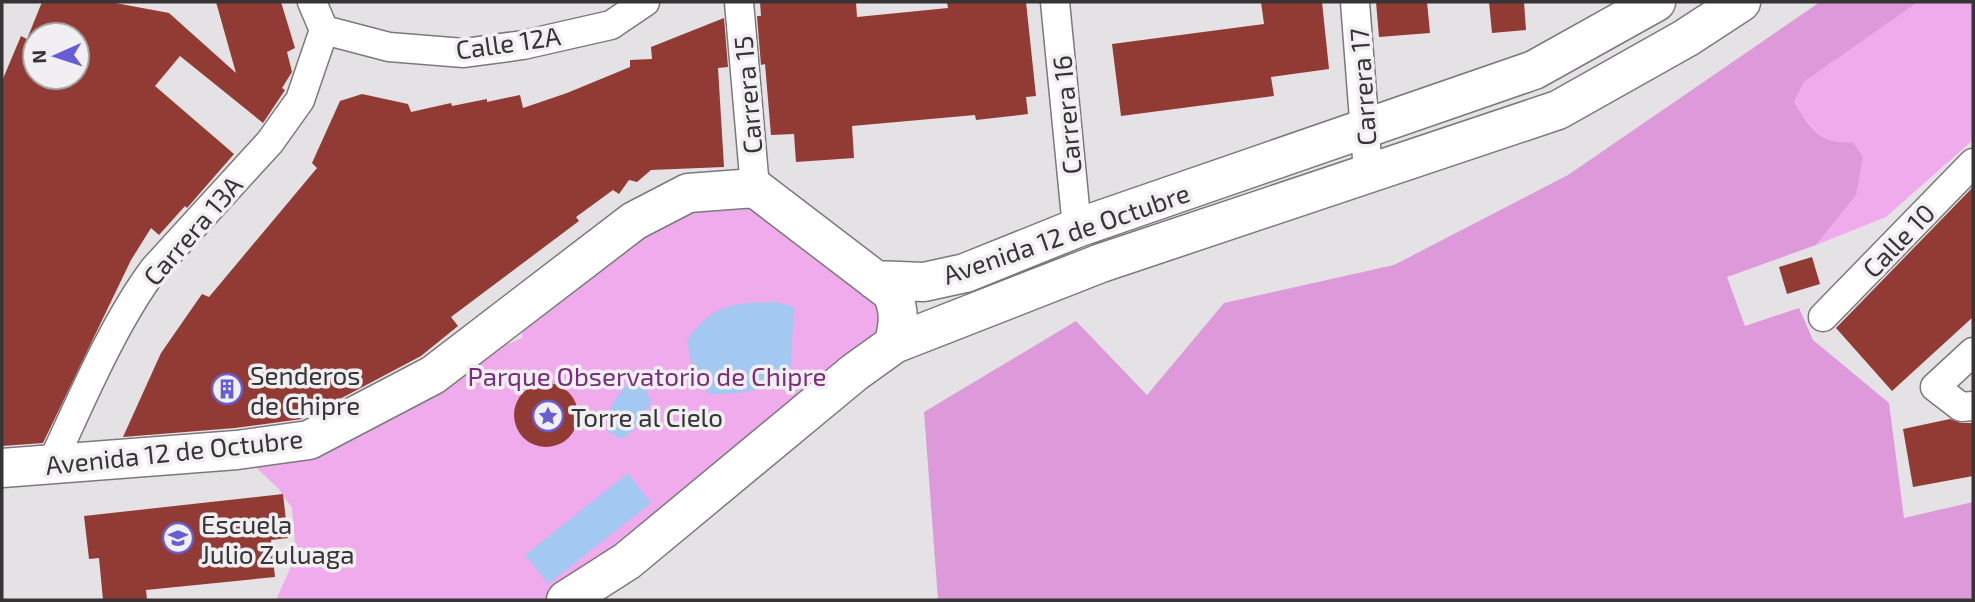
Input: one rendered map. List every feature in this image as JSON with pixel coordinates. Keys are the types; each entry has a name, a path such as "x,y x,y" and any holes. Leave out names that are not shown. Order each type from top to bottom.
{"main road":[{"name":"Avenida 12 de Octubre","path":"875,280 924,282 965,273 1077,228 1534,71 1656,2"},
{"name":"Avenida 12 de Octubre","path":"566,600 627,561 855,372 894,344 1101,263 1558,110 1686,38 1741,2"},
{"path":"755,188 891,292 899,320 894,344"},
{"name":"Avenida 12 de Octubre","path":"4,475 52,463 237,450 309,440 433,375 634,221 688,193 755,188"}],"street":[{"path":"312,2 324,30"},
{"name":"Calle 12A","path":"324,30 389,47 464,53 523,45 611,25 645,2"},
{"name":"Carrera 15","path":"739,2 755,188"},
{"name":"Carrera 16","path":"1055,2 1077,228"},
{"name":"Carrera 17","path":"1355,2 1368,172"},
{"name":"Carrera 13A","path":"52,463 79,404 138,291 271,142 300,100 324,30"},
{"name":"Calle 10","path":"1823,317 1973,163"},
{"path":"1973,352 1935,387 1961,407 1973,406"}],"green space":[{"path":"1914,2 1973,2 1973,140 1886,217 1816,245 1856,195 1853,142 1824,137 1811,126 1794,102 1804,82 1914,5"},
{"name":"Parque Observatorio de Chipre","path":"755,188 875,280 894,344 566,600 276,600 296,555 292,508 278,488 237,450 522,338 523,307 634,221"}],"shaded area":[{"path":"1820,2 1914,2 1914,5 1804,82 1794,102 1811,127 1823,137 1853,142 1863,157 1856,195 1816,245 1727,277 1745,326 1799,308 1813,340 1889,403 1904,518 1973,502 1973,600 938,600 924,412 1076,321 1147,395 1224,303 1394,265 1568,175"}],"water":[{"path":"776,302 794,307 790,379 751,391 709,394 693,374 687,340 716,312 747,303"},
{"path":"628,384 644,387 651,401 640,423 621,439 608,432 608,418 615,400"},
{"path":"628,473 651,503 548,584 525,555"}],"building":[{"path":"42,2 110,2 169,13 236,73 216,2 281,2 295,48 287,52 292,72 282,88 285,90 263,123 180,56 155,86 234,154 187,208 185,206 159,235 151,228 131,260 43,443 2,446 2,81 21,36 21,91 91,91 91,21 34,21"},
{"path":"760,2 856,2 857,17 948,8 947,2 1026,2 1036,96 1026,97 1028,114 976,120 975,115 852,126 854,158 796,162 794,134 771,135 765,64 761,65 757,16 761,16"},
{"path":"1261,2 1322,2 1329,69 1271,77 1274,96 1121,116 1112,44 1264,24"},
{"path":"1376,2 1427,2 1430,33 1379,37"},
{"path":"1489,2 1524,2 1526,30 1492,33"},
{"path":"724,18 728,67 718,68 724,167 651,170 637,182 629,180 619,194 613,190 576,217 579,221 451,317 458,326 421,356 302,419 235,428 123,437 161,353 202,294 209,297 317,168 312,163 340,101 362,94 408,104 411,112 451,103 452,106 487,99 487,102 520,95 523,108 630,67 630,60 652,59 651,47"},
{"path":"1973,187 1973,317 1892,391 1836,328"},
{"path":"1812,257 1820,284 1787,294 1779,267"},
{"path":"546,383 558,385 569,392 576,403 576,427 569,438 558,445 546,447 534,445 523,438 516,427 514,415 516,403 523,392 534,385"},
{"path":"1950,419 1973,423 1973,476 1913,487 1903,429"},
{"name":"Escuela Julio Zuluaga","path":"283,494 288,538 271,540 275,577 146,590 147,600 103,600 99,558 89,559 84,516"}],"place":[{"name":"Senderos de Chipre","path":"227,389"},
{"name":"Torre al Cielo","path":"548,416"},
{"name":"Escuela Julio Zuluaga","path":"178,538"}]}
